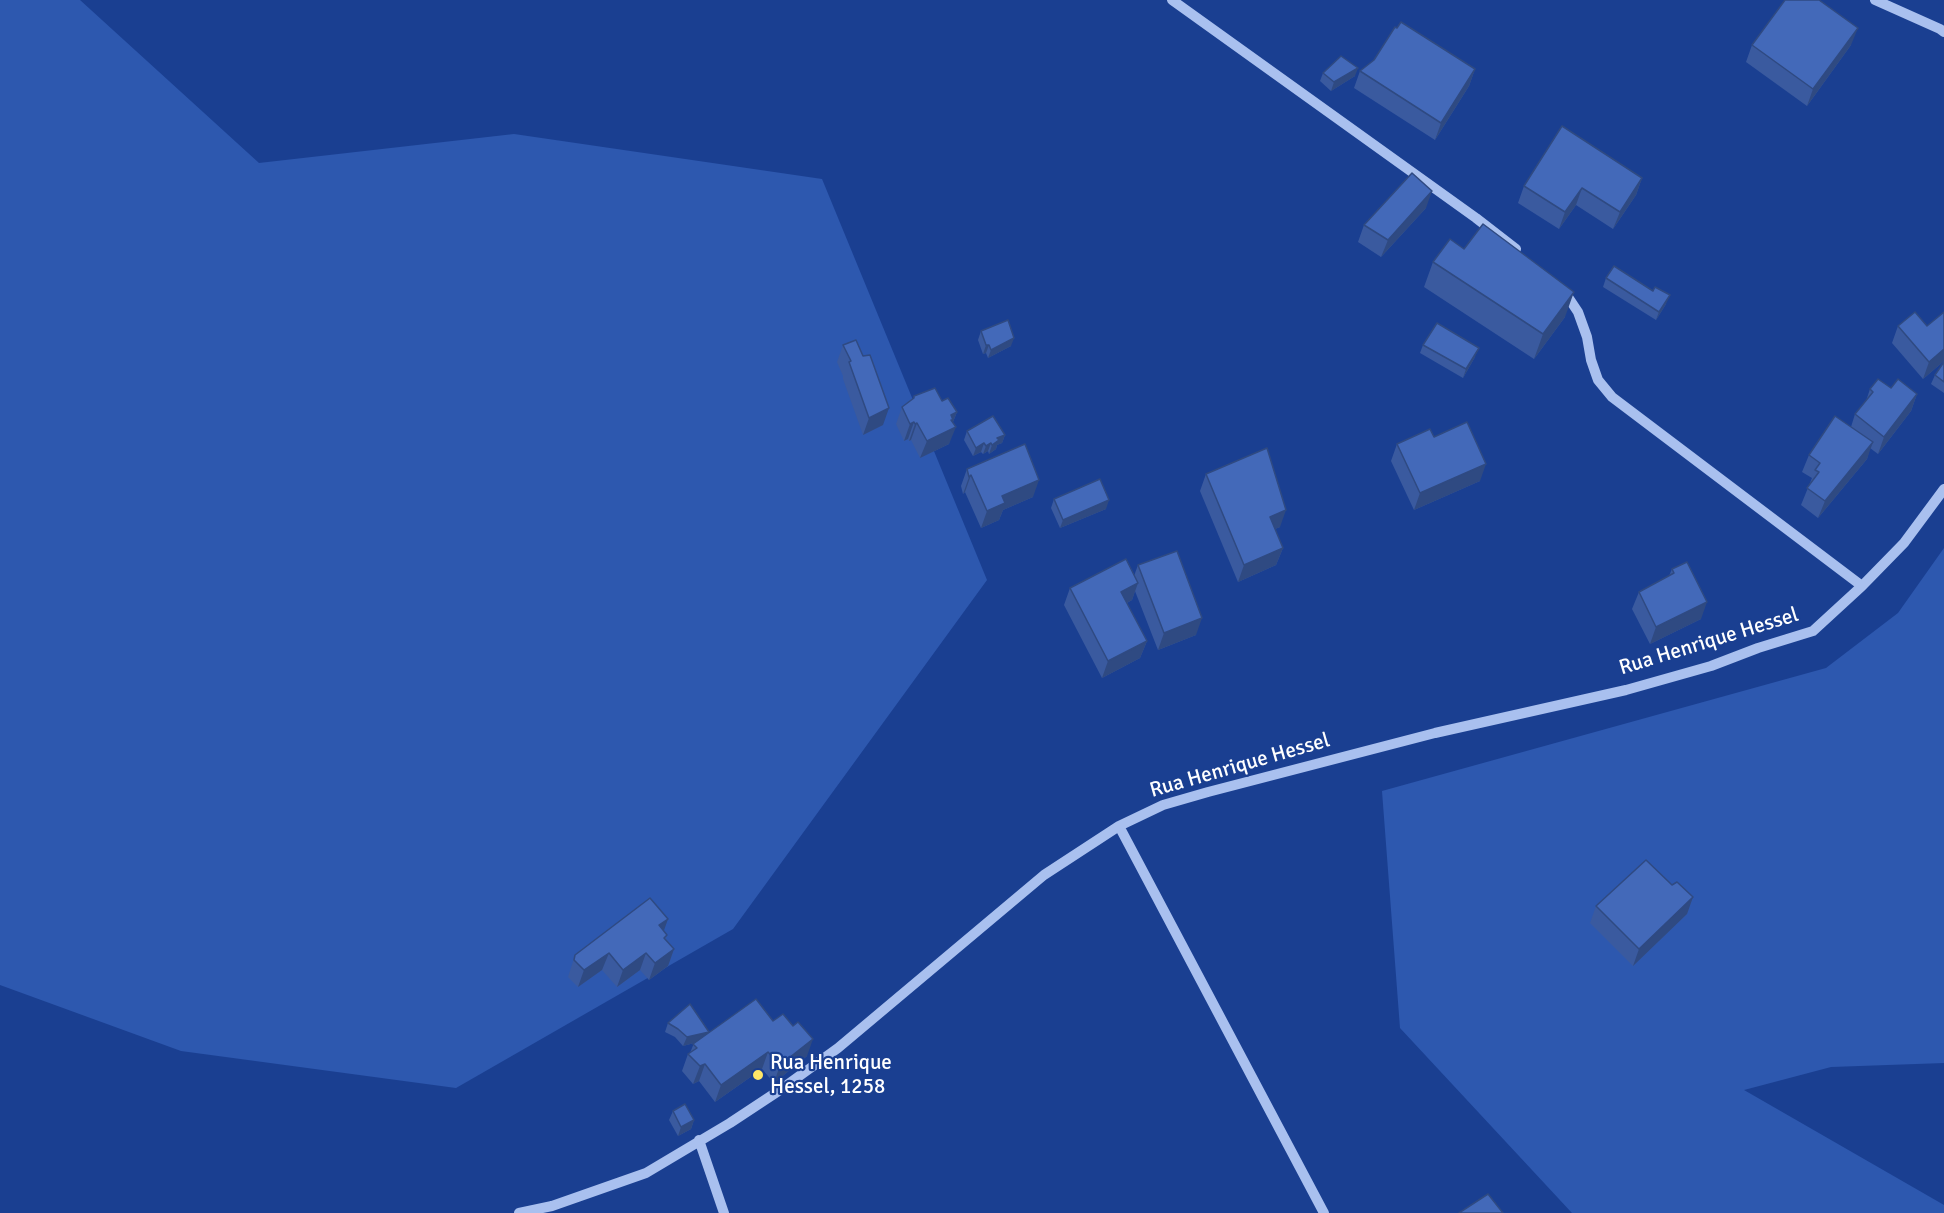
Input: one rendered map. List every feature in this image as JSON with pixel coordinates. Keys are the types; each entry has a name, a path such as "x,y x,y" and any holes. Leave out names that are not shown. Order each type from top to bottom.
{"street":[{"path":"1172,0 1476,218 1528,259"},
{"path":"1875,0 1944,32"},
{"path":"1559,286 1578,312 1598,380 1612,397 1862,586"},
{"name":"Rua Henrique Hessel","path":"519,1213 552,1206 646,1173 730,1123 838,1048 1044,875 1119,826 1163,806 1208,792 1435,733 1626,690 1712,666 1758,648 1813,631 1904,543 1944,489"},
{"path":"1119,826 1324,1213"},
{"path":"699,1140 724,1213"}],"shaded area":[{"path":"0,0 80,0 259,163 514,134 822,179 987,580 733,929 456,1088 181,1051 0,985"},
{"path":"1944,548 1944,1063 1831,1067 1744,1090 1944,1205 1944,1213 1572,1213 1400,1028 1382,791 1826,668 1898,613"}],"building":[{"path":"1785,0 1819,0 1858,28 1813,89 1752,45"},
{"path":"1401,22 1475,69 1441,123 1360,71 1374,60 1395,27 1397,28"},
{"path":"1341,56 1358,68 1334,82 1323,73"},
{"path":"1562,126 1642,178 1620,212 1582,188 1565,212 1524,186"},
{"path":"1412,173 1432,191 1388,240 1364,225"},
{"path":"1483,224 1574,292 1543,334 1433,262 1450,239 1464,249"},
{"path":"1614,266 1653,291 1655,287 1670,295 1659,312 1606,278"},
{"path":"1915,312 1927,326 1944,312 1944,349 1929,362 1898,326"},
{"path":"1008,320 1014,338 991,350 989,345 986,345 981,331"},
{"path":"1437,323 1479,348 1466,369 1423,345"},
{"path":"856,340 863,356 870,355 889,408 869,418 849,362 851,361 843,345"},
{"path":"1944,362 1944,382 1935,375"},
{"path":"1878,379 1891,388 1898,379 1917,394 1884,437 1855,414 1873,392 1870,389"},
{"path":"935,388 942,401 948,398 957,412 951,415 953,420 951,420 956,427 927,441 917,423 910,424 902,407 914,396"},
{"path":"993,416 1005,435 997,438 999,440 992,445 991,443 986,446 984,443 976,448 967,431"},
{"path":"1835,416 1873,442 1825,501 1807,488 1819,472 1815,470 1820,463 1809,455"},
{"path":"1467,422 1486,464 1420,493 1397,444 1430,429 1434,437"},
{"path":"1025,444 1039,480 1002,496 1005,503 987,511 967,469"},
{"path":"1267,448 1286,510 1270,517 1283,548 1244,565 1206,474"},
{"path":"1100,479 1109,500 1063,520 1054,499"},
{"path":"1177,551 1202,618 1164,633 1138,565"},
{"path":"1126,559 1138,583 1121,592 1147,641 1108,661 1070,588"},
{"path":"1687,562 1707,602 1656,627 1639,592 1674,573 1672,569"},
{"path":"1646,860 1672,885 1677,882 1693,897 1639,949 1596,906"},
{"path":"650,898 668,919 659,925 667,935 664,938 674,949 655,963 646,953 623,970 609,953 584,970 574,960 575,955"},
{"path":"756,999 773,1021 783,1014 793,1026 798,1022 813,1039 780,1065 768,1052 721,1085 705,1064 700,1066 688,1054 697,1048 693,1044"},
{"path":"690,1004 709,1032 687,1037 668,1023"},
{"path":"685,1104 694,1120 681,1127 673,1111"},
{"path":"1488,1194 1503,1213 1459,1213"}],"place":[{"name":"Rua Henrique Hessel, 1258","path":"758,1075"}]}
